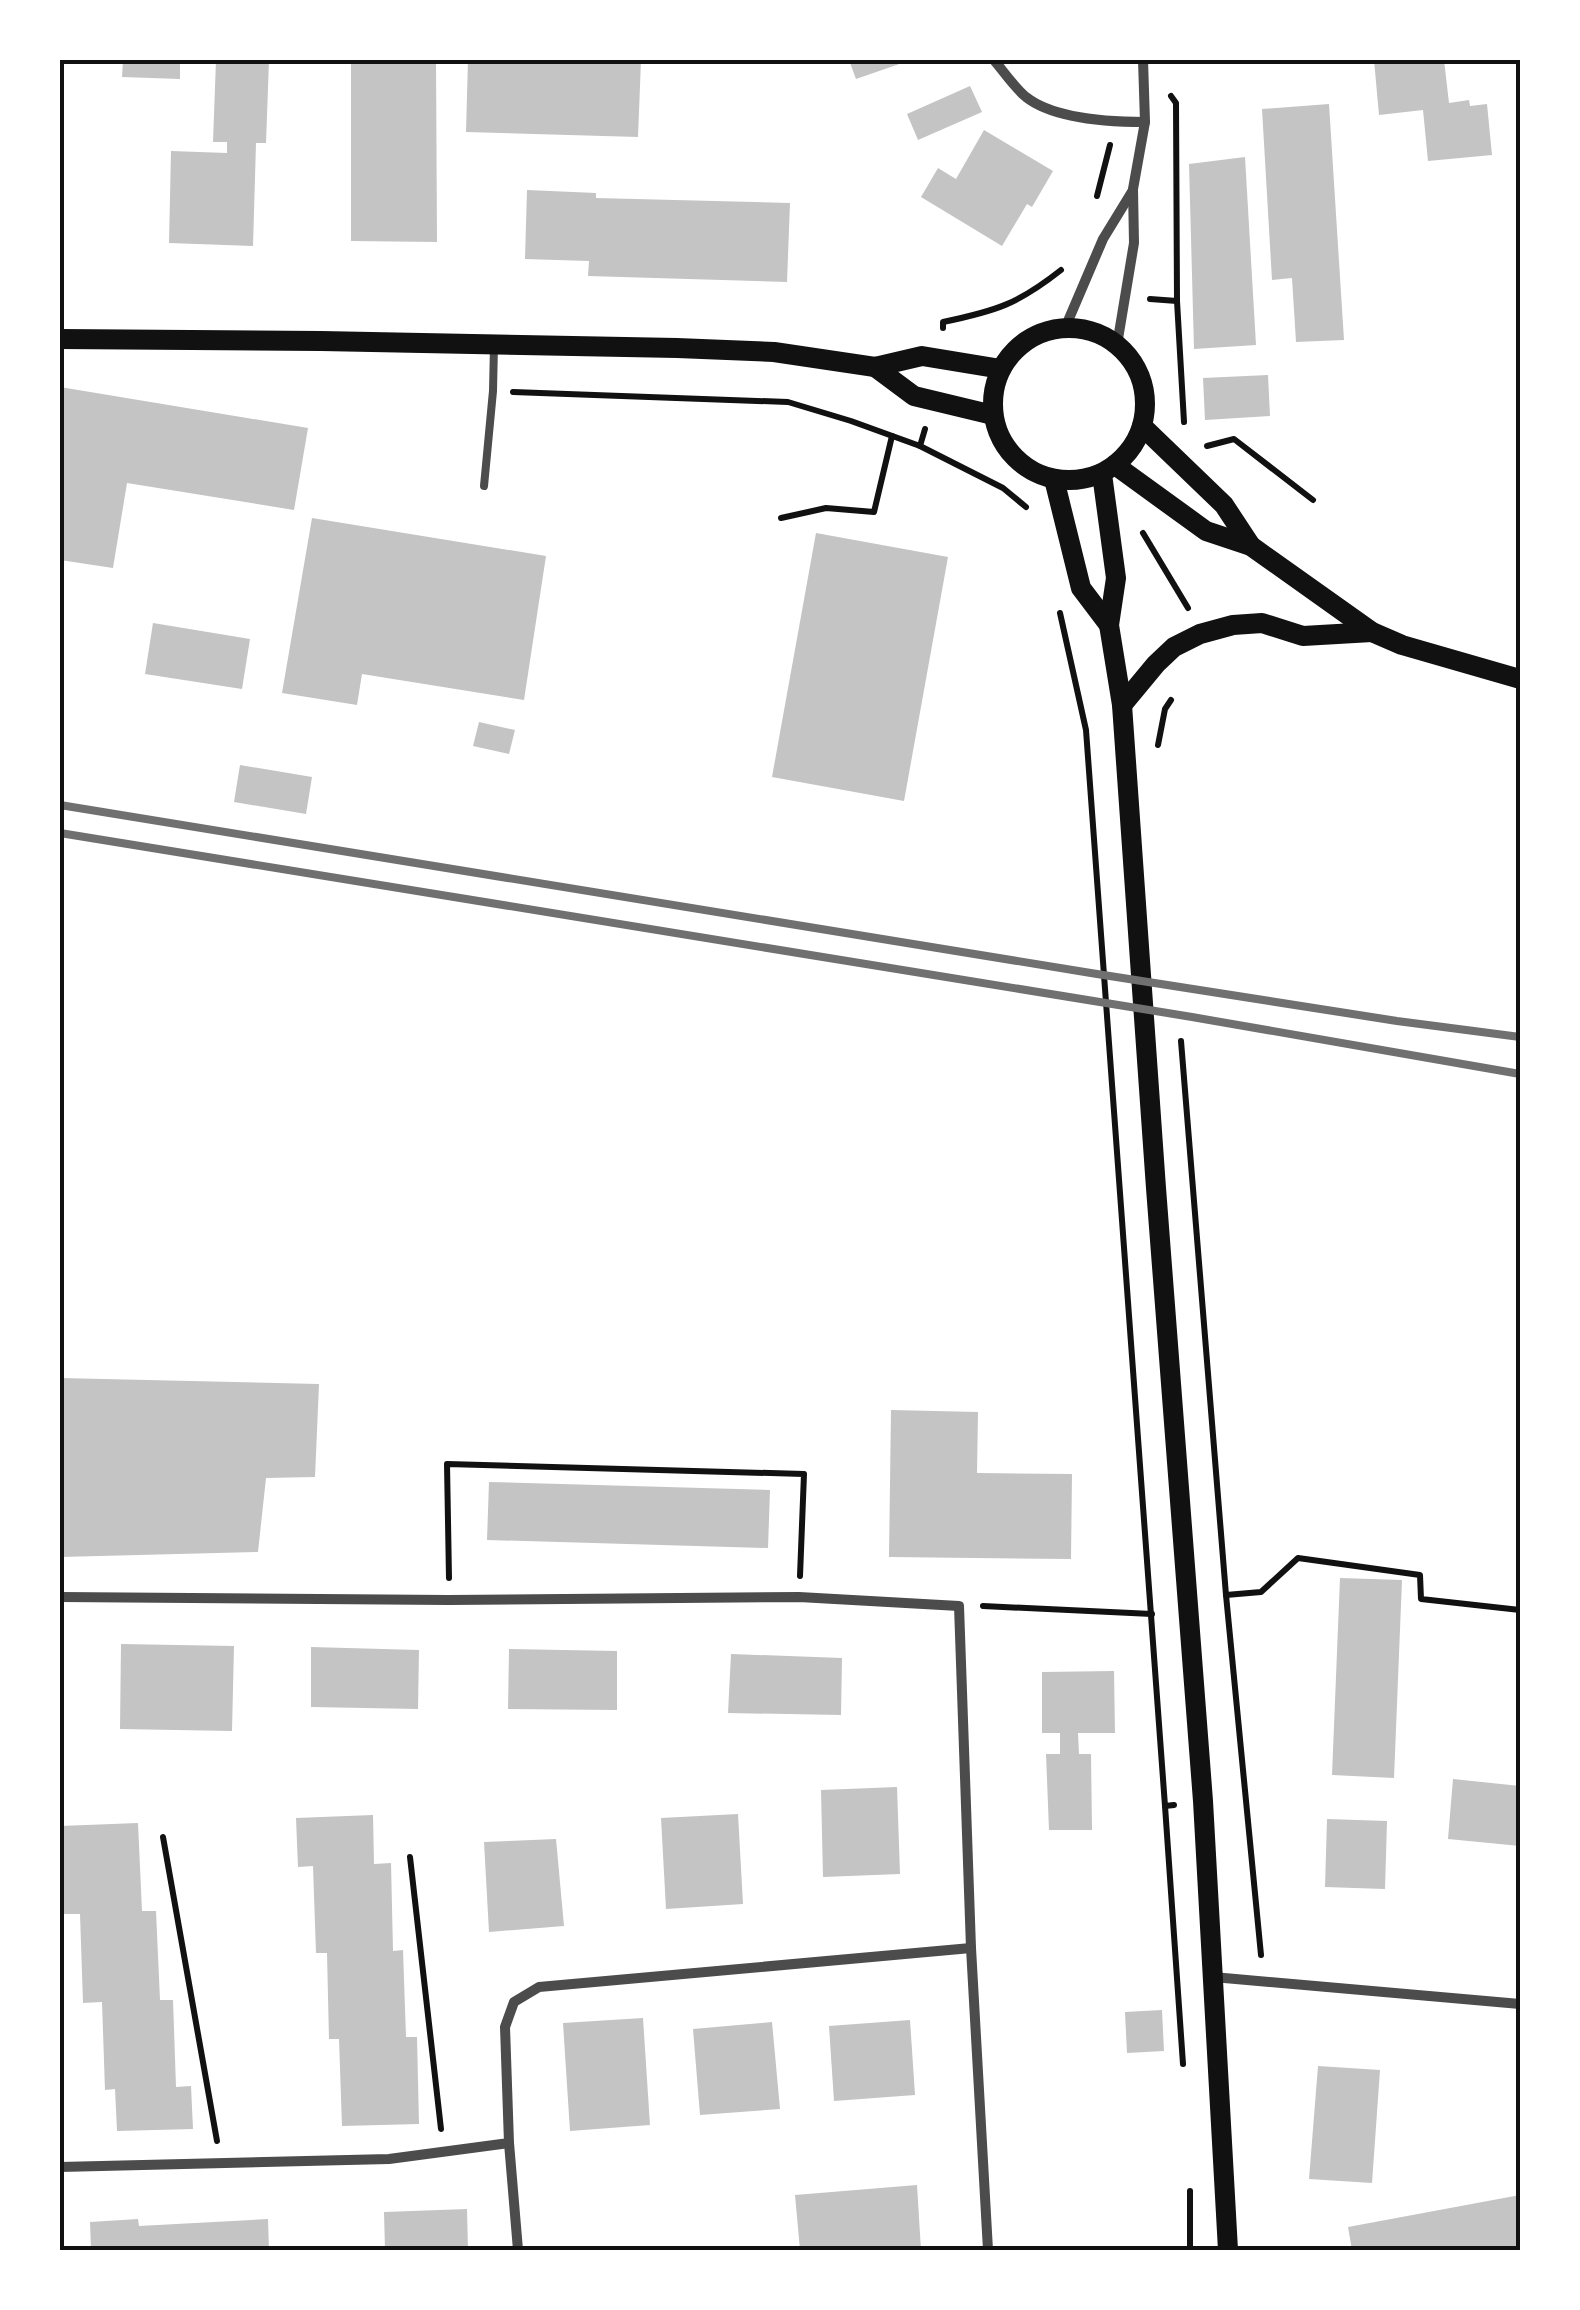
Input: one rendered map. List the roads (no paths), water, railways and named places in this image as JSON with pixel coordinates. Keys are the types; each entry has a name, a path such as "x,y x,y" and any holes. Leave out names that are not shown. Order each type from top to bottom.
{"main road":[{"path":"1065,328 1083,329 1117,344 1132,361 1141,381 1145,404 1136,440 1108,469 1071,480 1036,473 1020,463 1007,450 993,416 995,384 1012,353 1027,340 1065,328"},
{"path":"60,339 677,348 774,352 875,367 922,356 1000,369"},
{"path":"875,367 914,396 993,416"},
{"path":"1142,426 1224,505 1251,546"},
{"path":"1108,469 1206,531 1251,546 1372,632 1402,646 1520,679"},
{"path":"1108,469 1116,578 1108,625 1122,705 1204,1801 1228,2250"},
{"path":"1054,479 1081,588 1108,625"},
{"path":"1122,705 1174,647 1200,634 1233,625 1262,623 1303,636 1372,632"}],"street":[{"path":"994,60 1028,98 1059,112 1116,122 1144,122"},
{"path":"1117,344 1134,242 1134,190 1144,122 1144,60"},
{"path":"1065,328 1102,239 1134,190"},
{"path":"60,1597 799,1597 959,1606 971,1948 988,2250"},
{"path":"518,2250 505,2027 514,2002 539,1986 971,1948"},
{"path":"1213,1977 1520,2004"},
{"path":"60,2167 389,2160 510,2143"}],"lane":[{"path":"484,486 494,392 494,345"}],"railway":[{"path":"60,805 1097,974 1520,1037"},
{"path":"60,833 1520,1074"}]}
